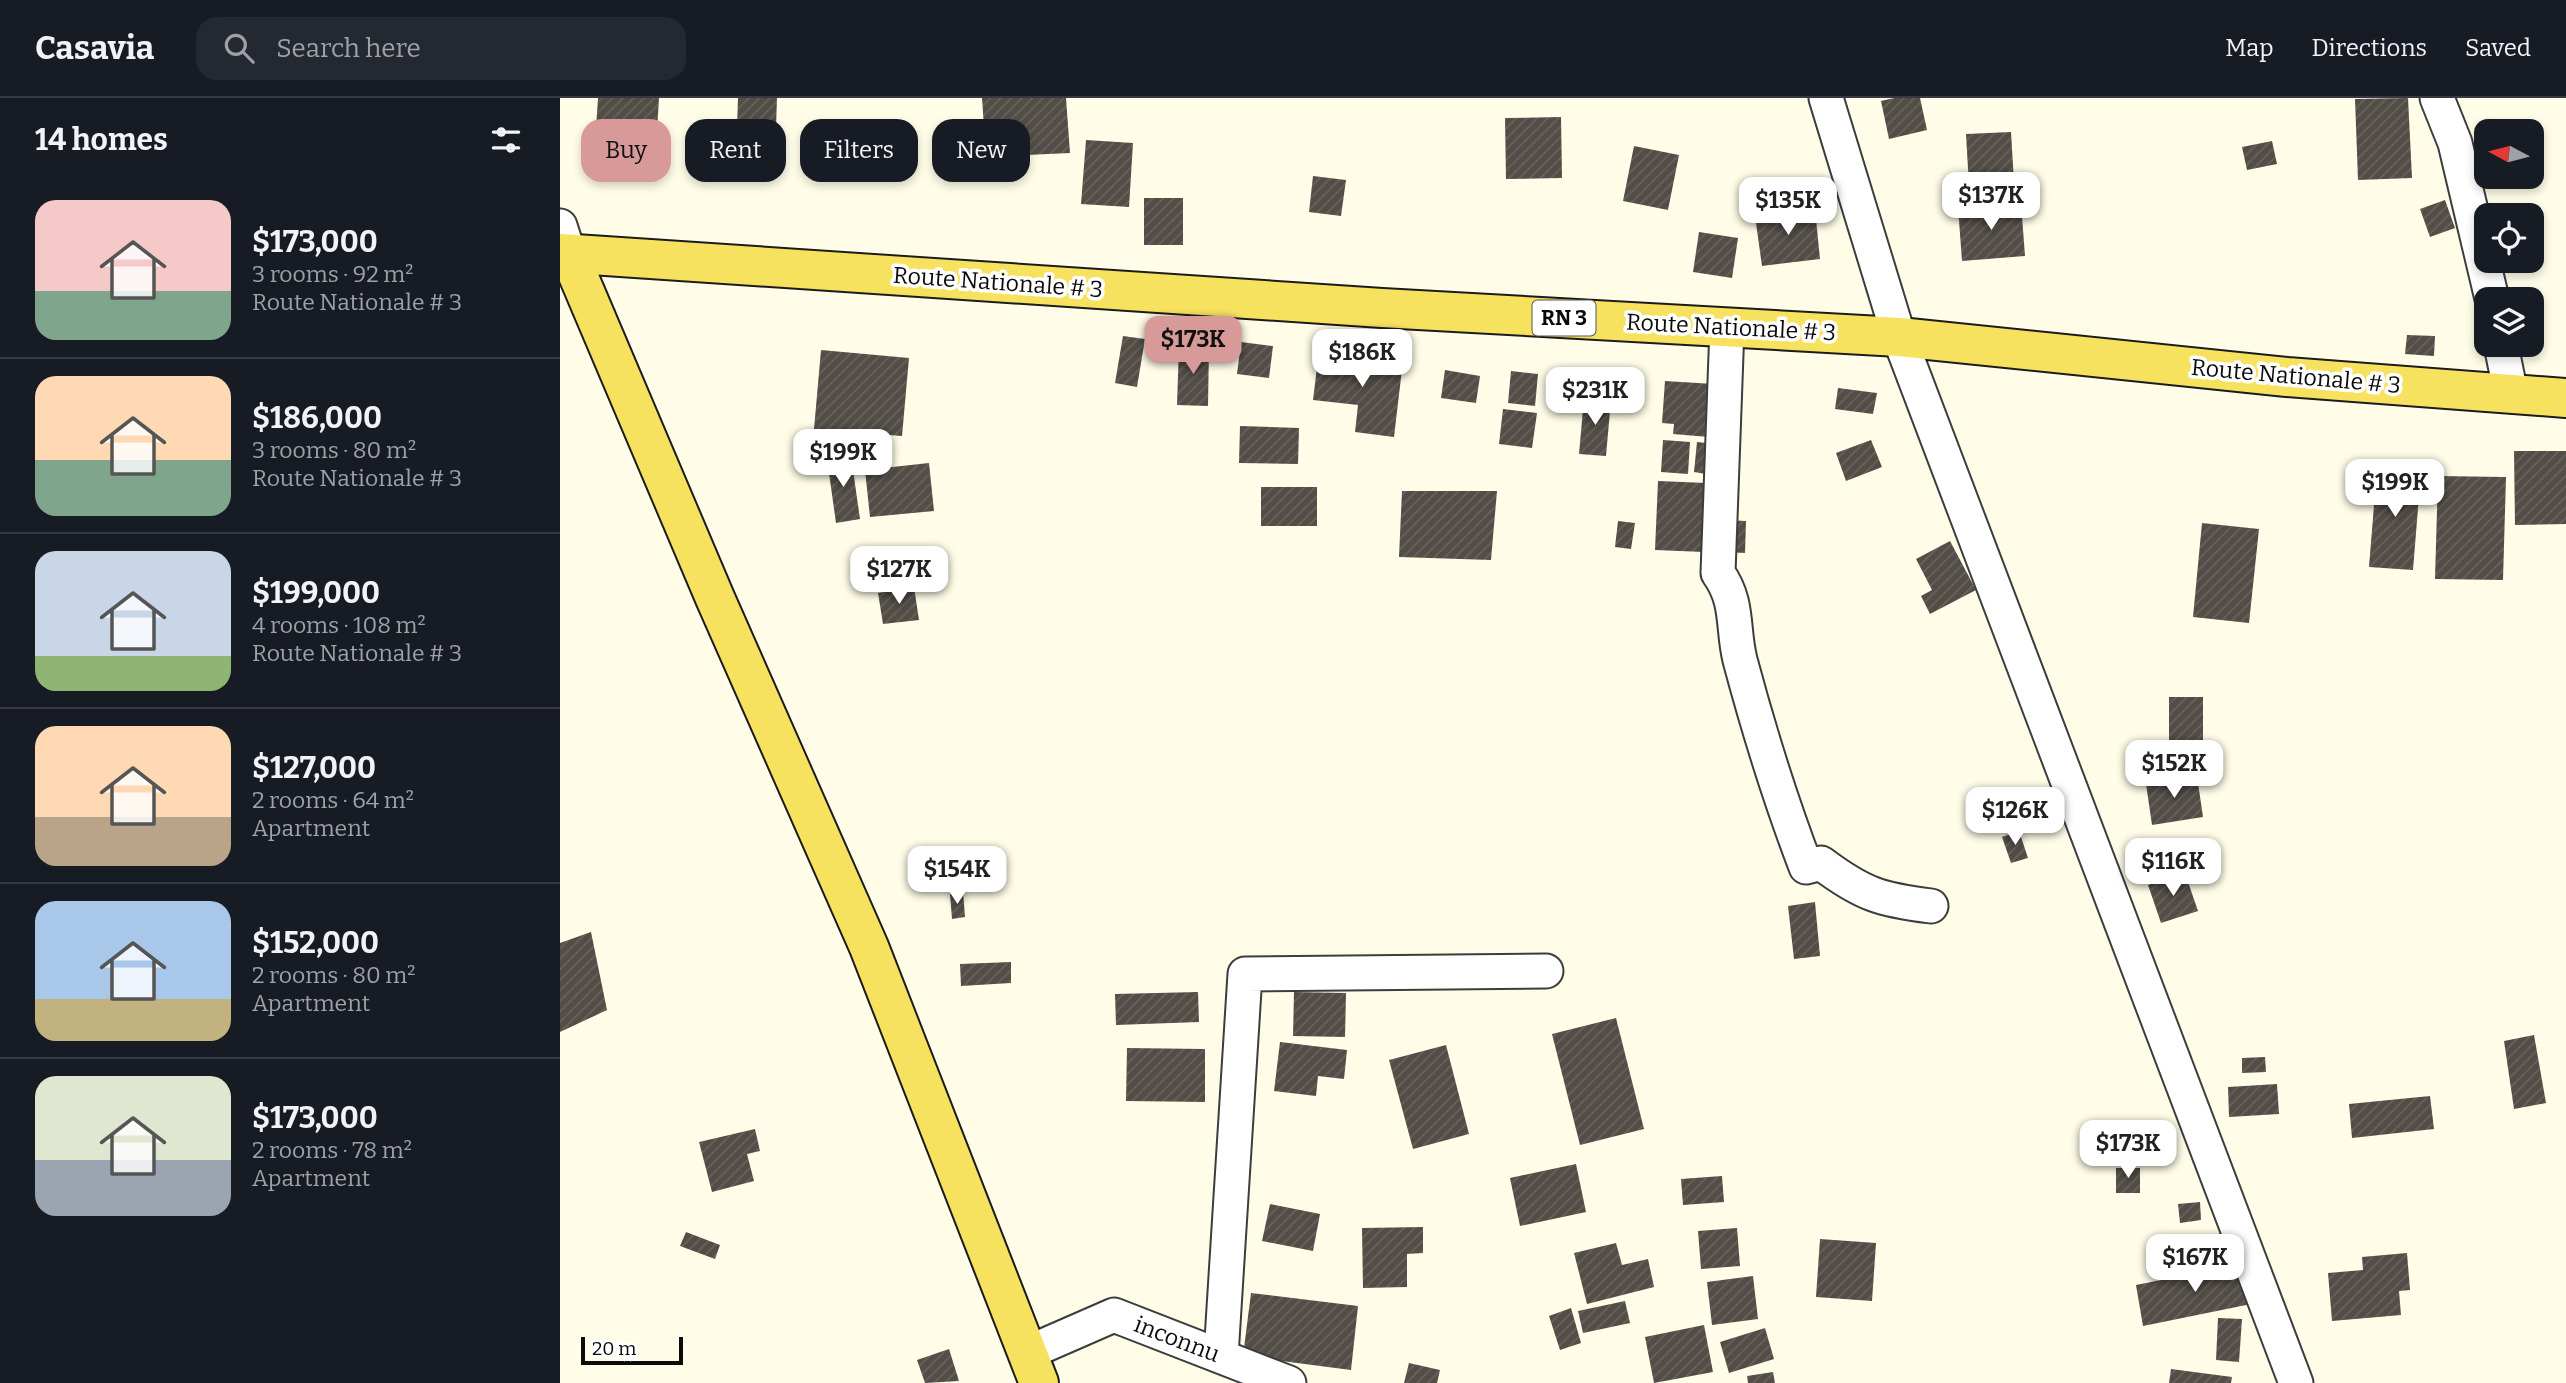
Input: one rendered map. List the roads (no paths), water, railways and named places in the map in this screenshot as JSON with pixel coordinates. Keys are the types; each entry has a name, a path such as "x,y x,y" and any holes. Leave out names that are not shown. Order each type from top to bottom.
{"main road":[{"name":"Route Nationale # 3","path":"563,244 1899,337 2287,377 2566,398"},
{"path":"563,244 869,947 1033,1368"}],"street":[{"path":"1826,98 1899,337 2296,1383"},
{"path":"2437,98 2455,143 2489,287"},
{"path":"1727,327 1718,573 1730,590 1739,656 1774,785 1807,867 1821,863 1848,883 1884,900 1931,906"},
{"path":"2503,357 2511,394"},
{"path":"1221,1356 1245,974 1546,971"},
{"name":"inconnu","path":"1033,1368 1114,1315 1289,1383"}]}
